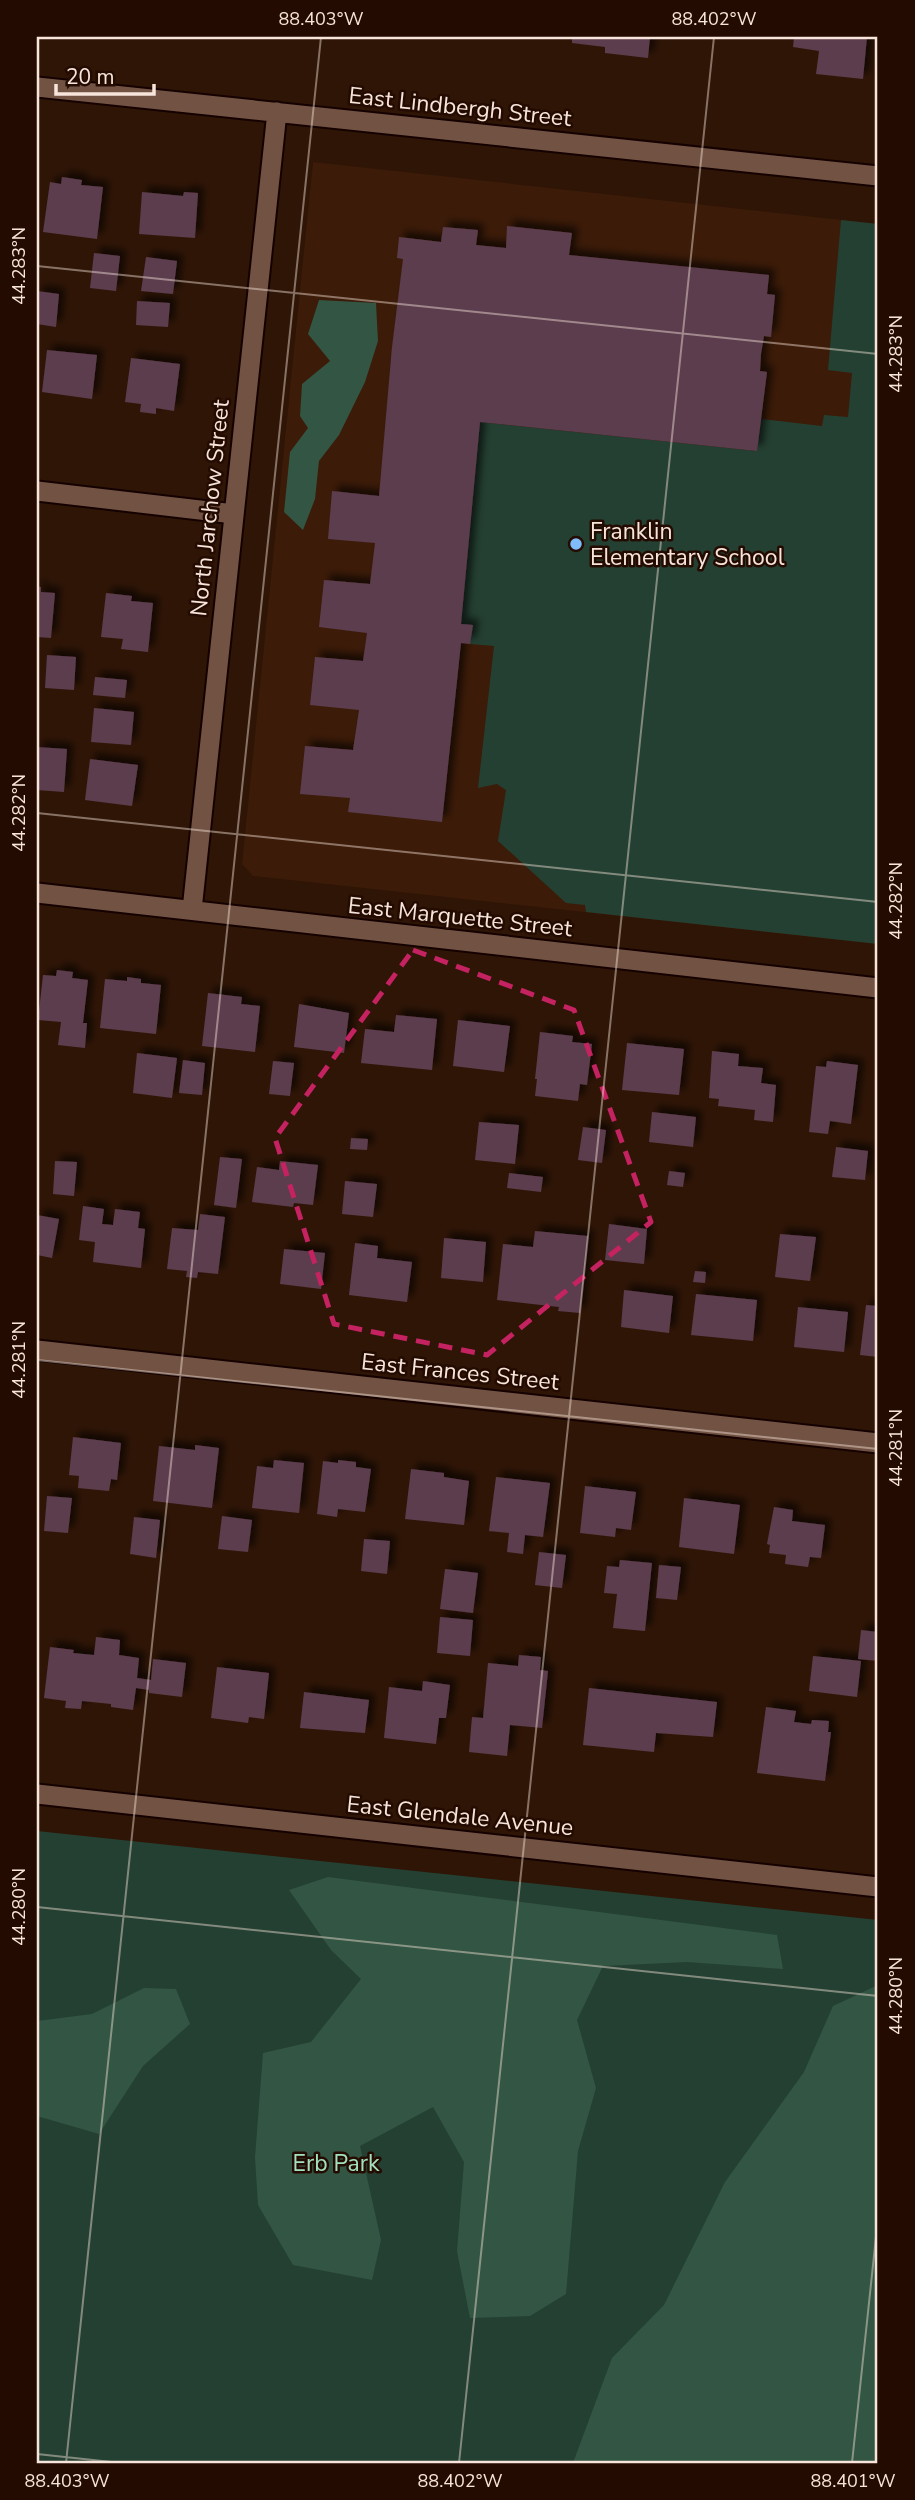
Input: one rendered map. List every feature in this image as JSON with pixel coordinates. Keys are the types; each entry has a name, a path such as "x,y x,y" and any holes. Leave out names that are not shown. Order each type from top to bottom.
{"street":[{"name":"East Lindbergh Street","path":"37,87 878,176"},
{"name":"North Jarchow Street","path":"192,910 277,112"},
{"path":"37,491 234,514"},
{"name":"East Marquette Street","path":"37,893 878,988"},
{"name":"East Frances Street","path":"37,1350 878,1443"},
{"name":"East Glendale Avenue","path":"37,1794 878,1887"}],"highlighted area":[{"path":"413,950 574,1010 651,1222 487,1355 334,1324 275,1138"}],"shaded area":[{"name":"Franklin Elementary School","path":"313,162 878,224 878,944 253,876 242,864"}],"green space":[{"path":"841,220 878,224 878,944 586,912 585,905 566,903 498,841 506,790 497,784 478,788 494,646 470,644 461,624 480,422 757,451 761,419 822,426 824,415 848,417 852,373 828,370"},
{"path":"319,300 376,303 378,341 365,382 339,435 319,461 315,499 303,530 284,512 290,452 308,428 300,416 302,384 330,361 308,334"},
{"name":"Erb Park","path":"37,1831 878,1920 878,2463 37,2463"},
{"path":"328,1877 777,1935 783,1969 687,1962 603,1966 577,2020 596,2088 578,2151 566,2294 530,2316 470,2318 457,2251 464,2162 433,2107 360,2146 381,2240 372,2280 293,2265 258,2205 255,2157 263,2053 311,2042 361,1979 331,1950 289,1890"},
{"path":"878,1985 878,2463 573,2463 612,2358 664,2305 725,2182 804,2072 833,2006"},
{"path":"144,1988 176,1989 190,2024 143,2066 99,2134 37,2116 37,2021 92,2014"}],"building":[{"path":"572,37 650,37 648,58 605,53 605,47 572,43"},
{"path":"794,37 867,37 863,79 816,74 819,51 793,47"},
{"path":"62,177 82,180 81,185 103,187 97,239 43,232 50,182 61,184"},
{"path":"142,192 183,196 184,192 198,193 195,238 139,234"},
{"path":"507,226 572,233 569,255 769,275 767,294 775,295 771,337 764,336 761,354 760,371 767,372 757,451 480,422 461,624 473,625 470,644 461,643 442,822 348,812 350,798 300,794 305,746 353,750 359,710 310,705 315,657 363,661 367,633 319,627 324,580 370,584 375,543 328,539 332,491 379,496 403,259 397,258 399,237 441,242 443,227 478,230 476,245 506,248"},
{"path":"94,253 120,256 116,291 90,288"},
{"path":"146,257 177,261 173,294 141,291"},
{"path":"37,291 59,294 56,327 37,324"},
{"path":"137,301 170,303 168,327 136,325"},
{"path":"47,350 97,355 92,399 42,392"},
{"path":"131,358 180,364 174,411 156,408 156,414 140,412 141,404 125,402"},
{"path":"37,586 41,587 41,592 55,593 51,638 37,637"},
{"path":"106,593 132,596 131,601 153,603 148,652 121,649 123,639 101,637"},
{"path":"47,655 76,657 74,690 45,688"},
{"path":"95,677 127,680 125,698 93,695"},
{"path":"94,708 134,712 131,745 91,742"},
{"path":"37,747 67,749 64,792 37,790"},
{"path":"90,759 138,765 132,806 85,800"},
{"path":"57,970 73,972 72,978 88,980 83,1023 87,1023 85,1048 58,1045 61,1022 38,1020 43,975 56,976"},
{"path":"127,977 141,979 141,983 161,985 156,1034 100,1028 105,979 127,981"},
{"path":"208,993 242,997 241,1004 260,1006 255,1052 202,1046"},
{"path":"299,1004 349,1013 344,1053 294,1047"},
{"path":"396,1015 437,1019 432,1070 361,1063 365,1029 394,1032"},
{"path":"458,1020 510,1026 504,1072 453,1066"},
{"path":"540,1032 573,1036 572,1042 592,1044 587,1085 580,1084 578,1101 535,1096"},
{"path":"627,1043 684,1049 679,1095 622,1090"},
{"path":"712,1051 739,1054 738,1066 763,1068 761,1083 776,1085 773,1122 754,1120 755,1110 718,1106 719,1099 709,1098"},
{"path":"137,1053 177,1058 172,1098 133,1093"},
{"path":"183,1060 205,1063 202,1095 179,1093"},
{"path":"273,1061 294,1063 290,1096 269,1094"},
{"path":"827,1061 858,1065 851,1124 830,1121 828,1134 809,1132 816,1066 826,1067"},
{"path":"652,1112 696,1117 693,1147 649,1142"},
{"path":"479,1122 519,1125 515,1164 475,1160"},
{"path":"583,1127 606,1130 602,1163 578,1160"},
{"path":"351,1138 368,1139 367,1150 350,1149"},
{"path":"836,1147 868,1151 865,1180 832,1177"},
{"path":"220,1157 242,1159 236,1208 214,1205"},
{"path":"55,1161 77,1162 74,1196 53,1194"},
{"path":"280,1161 318,1165 313,1205 294,1203 293,1207 252,1202 257,1167 279,1170"},
{"path":"669,1171 685,1173 683,1187 667,1185"},
{"path":"509,1173 543,1177 541,1192 507,1188"},
{"path":"345,1181 377,1184 373,1217 342,1214"},
{"path":"83,1206 104,1209 102,1224 113,1225 115,1209 140,1212 138,1228 145,1229 141,1268 93,1262 95,1242 79,1240"},
{"path":"200,1214 225,1217 218,1274 198,1272 197,1278 186,1277 187,1271 167,1269 172,1228 198,1230"},
{"path":"37,1215 59,1219 52,1258 37,1255"},
{"path":"609,1224 647,1229 644,1264 605,1260"},
{"path":"535,1231 588,1236 580,1313 558,1311 559,1307 497,1300 503,1244 533,1247"},
{"path":"780,1234 816,1237 810,1281 775,1277"},
{"path":"444,1238 486,1242 483,1282 441,1278"},
{"path":"355,1243 378,1246 377,1258 412,1262 407,1302 349,1295"},
{"path":"284,1249 325,1253 321,1289 280,1284"},
{"path":"695,1271 706,1272 705,1283 693,1282"},
{"path":"624,1290 673,1296 669,1333 621,1327"},
{"path":"696,1294 757,1300 753,1341 691,1335"},
{"path":"866,1305 878,1306 878,1357 860,1355"},
{"path":"798,1307 848,1312 844,1352 794,1347"},
{"path":"73,1437 121,1443 117,1480 111,1479 109,1491 78,1488 79,1476 69,1475"},
{"path":"195,1445 219,1448 212,1508 153,1501 159,1446 195,1450"},
{"path":"274,1460 304,1463 299,1513 252,1508 257,1466 273,1468"},
{"path":"338,1460 356,1462 356,1467 371,1469 365,1512 338,1509 337,1517 317,1514 323,1461 338,1463"},
{"path":"411,1469 444,1473 444,1477 469,1481 464,1525 405,1519"},
{"path":"496,1477 550,1483 543,1537 525,1535 523,1554 507,1552 509,1533 489,1531"},
{"path":"585,1486 636,1492 631,1530 616,1528 615,1537 580,1533"},
{"path":"47,1496 72,1498 68,1533 44,1531"},
{"path":"684,1498 740,1505 734,1554 679,1547"},
{"path":"774,1507 793,1510 792,1521 825,1525 821,1558 810,1557 808,1567 785,1564 786,1555 769,1553 770,1545 767,1544"},
{"path":"222,1516 252,1520 248,1552 218,1549"},
{"path":"134,1517 160,1520 156,1558 130,1554"},
{"path":"364,1539 390,1541 387,1574 361,1571"},
{"path":"539,1552 566,1555 562,1588 535,1585"},
{"path":"620,1560 652,1563 645,1631 613,1628 617,1594 604,1593 607,1566 619,1567"},
{"path":"659,1565 681,1567 677,1600 656,1598"},
{"path":"445,1569 478,1573 473,1613 440,1609"},
{"path":"440,1617 473,1620 470,1656 437,1653"},
{"path":"861,1630 878,1632 878,1661 858,1659"},
{"path":"96,1637 120,1640 119,1655 139,1658 137,1678 151,1680 153,1659 186,1663 182,1697 149,1693 149,1690 136,1688 133,1710 82,1701 81,1709 65,1708 66,1701 44,1698 50,1647 94,1655"},
{"path":"519,1655 541,1657 540,1670 548,1671 542,1728 510,1725 507,1756 469,1752 472,1717 483,1718 488,1663 518,1666"},
{"path":"813,1656 861,1661 857,1697 809,1691"},
{"path":"217,1667 269,1673 264,1719 249,1717 248,1723 211,1718"},
{"path":"423,1681 450,1685 446,1718 439,1718 436,1744 384,1738 389,1687 422,1691"},
{"path":"589,1688 717,1702 713,1737 656,1733 654,1752 583,1745"},
{"path":"304,1692 369,1700 365,1733 300,1728"},
{"path":"766,1707 796,1711 794,1722 811,1724 812,1720 829,1721 828,1732 831,1732 825,1781 757,1773"}],"place":[{"name":"Franklin Elementary School","path":"576,544"}]}
